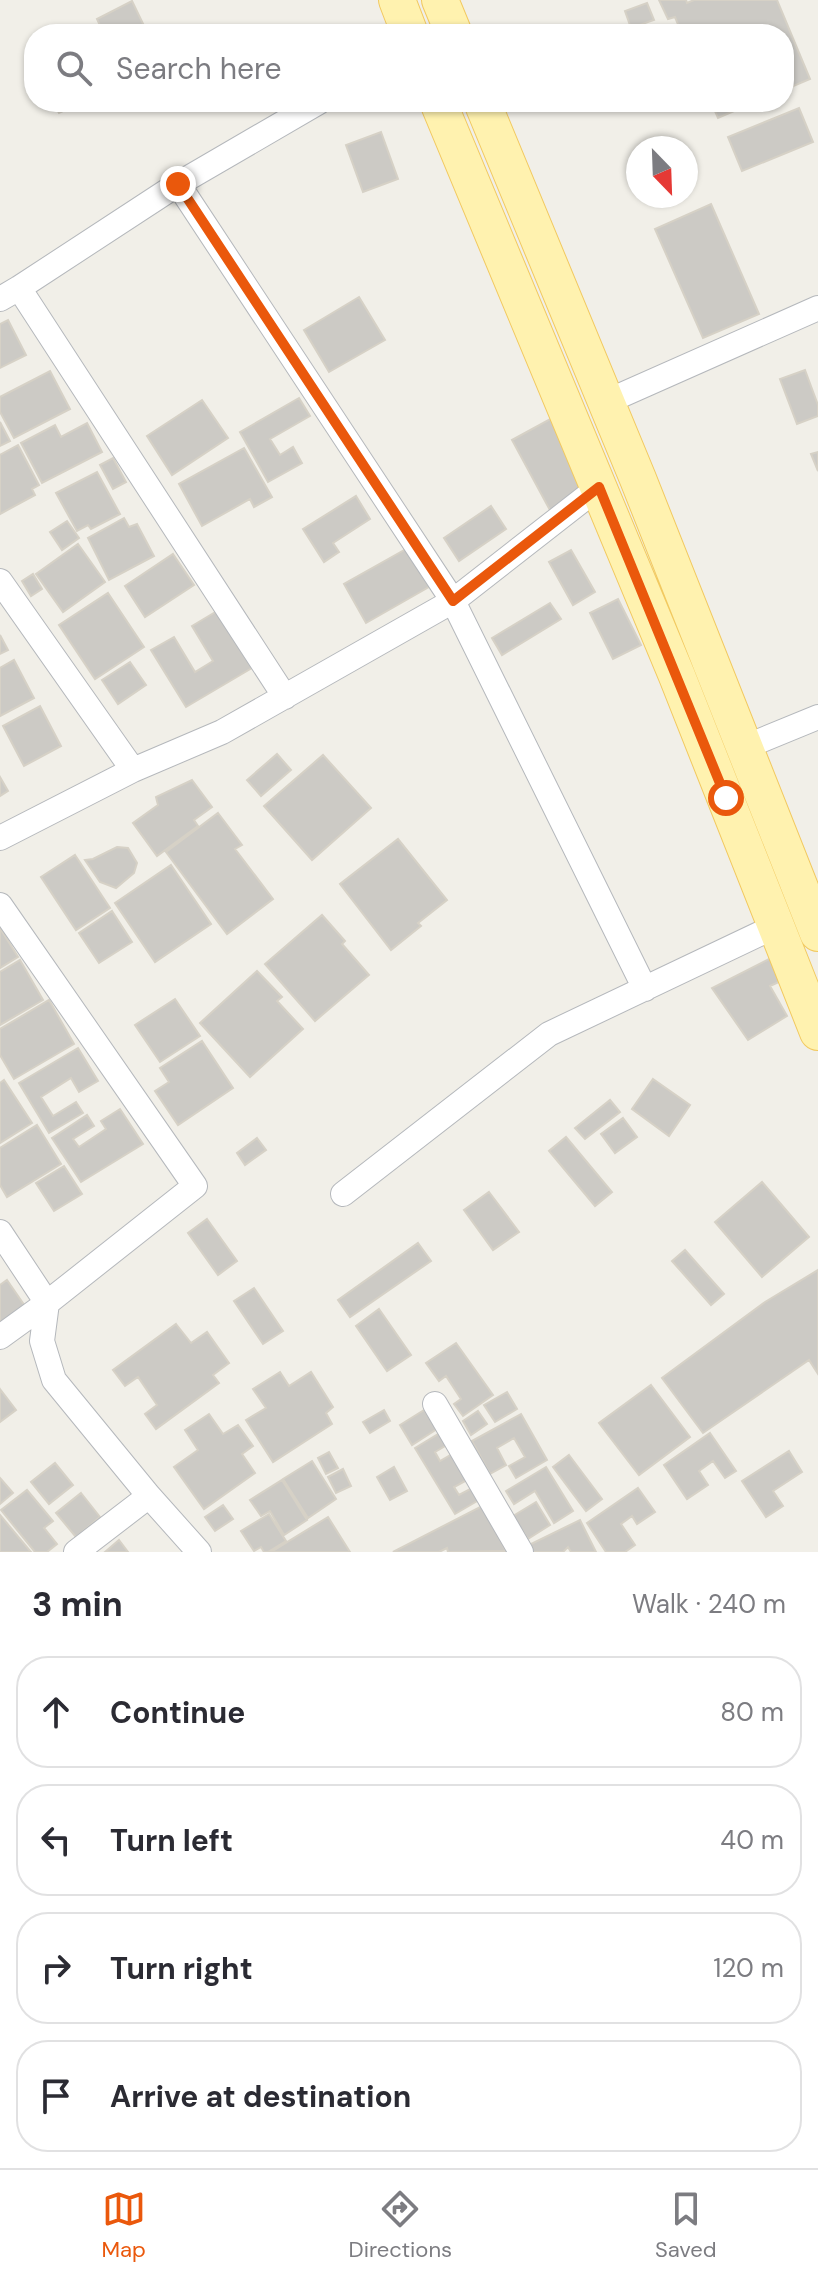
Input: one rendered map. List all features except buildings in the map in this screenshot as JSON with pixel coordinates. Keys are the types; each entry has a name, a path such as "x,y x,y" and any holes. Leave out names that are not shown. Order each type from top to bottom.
{"main road":[{"path":"397,0 406,24"},
{"path":"440,0 450,24"},
{"path":"442,112 599,487 818,1032"},
{"path":"486,112 606,402 818,933"}],"street":[{"path":"285,697 10,294 178,184 302,112"},
{"path":"178,184 453,601 645,989"},
{"path":"606,402 818,308"},
{"path":"0,838 133,770 222,732 453,601 599,487"},
{"path":"0,581 133,770"},
{"path":"745,747 818,717"},
{"path":"0,905 195,1186 0,1337"},
{"path":"343,1194 549,1034 776,926"},
{"path":"0,1232 47,1303 42,1341 54,1380 199,1552"},
{"path":"435,1404 521,1552"},
{"path":"76,1552 149,1496"}],"route":[{"path":"178,184 453,601 599,487 726,798"}]}
